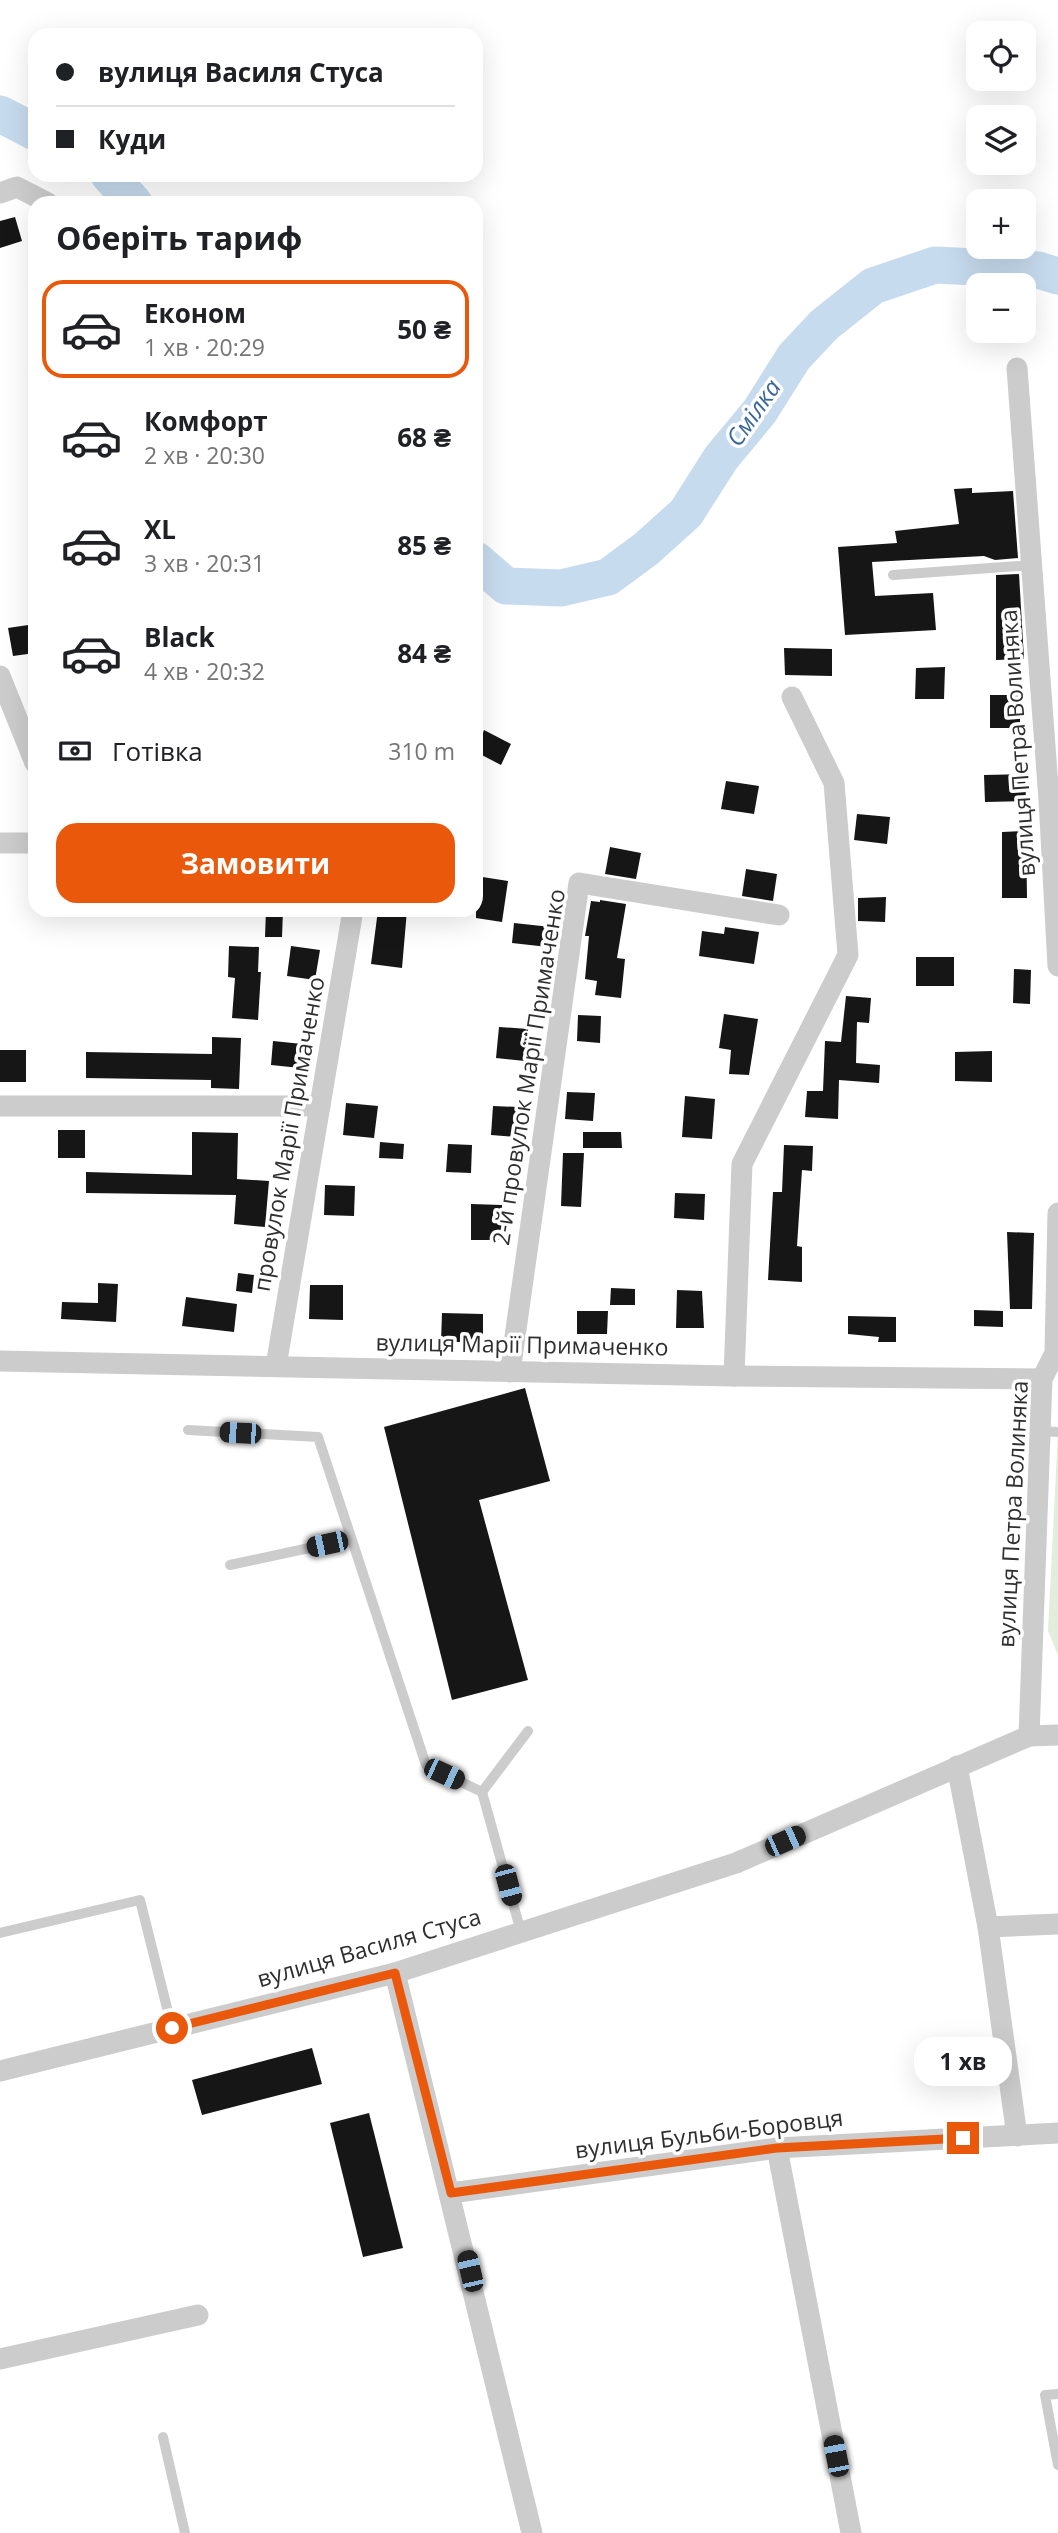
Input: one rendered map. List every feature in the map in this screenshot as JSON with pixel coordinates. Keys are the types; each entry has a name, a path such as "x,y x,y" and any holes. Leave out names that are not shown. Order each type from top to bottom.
{"street":[{"path":"0,193 17,187 34,196"},
{"name":"вулиця Петра Волиняка","path":"1017,368 1057,916 1058,966"},
{"path":"0,676 28,746"},
{"path":"734,1376 742,1164 848,955 834,783 792,697"},
{"path":"0,843 28,843"},
{"name":"2-й провулок Марії Примаченко","path":"510,1371 579,883 779,915"},
{"name":"провулок Марії Примаченко","path":"276,1366 352,917"},
{"path":"0,1106 320,1106"},
{"name":"вулиця Петра Волиняка","path":"1029,1736 1049,1432 1042,1379 1055,1353 1058,1213"},
{"name":"вулиця Марії Примаченко","path":"0,1361 734,1376 1042,1379"},
{"name":"вулиця Василя Стуса","path":"0,2071 395,1973 736,1863 1029,1736 1058,1735"},
{"path":"957,1766 988,1927 1017,2136"},
{"path":"988,1927 1058,1924"},
{"path":"395,1973 451,2193 532,2533"},
{"name":"вулиця Бульби-Боровця","path":"451,2193 777,2148 1058,2133"},
{"path":"777,2148 851,2533"},
{"path":"0,2359 198,2315"}],"lane":[{"path":"893,575 1032,565"},
{"path":"188,1430 318,1437 426,1765 482,1792 521,1932"},
{"path":"230,1564 351,1539"},
{"path":"482,1792 528,1731"},
{"path":"0,1933 140,1900 172,2028"},
{"path":"1058,2394 1045,2395 1058,2465"},
{"path":"163,2437 185,2533"}],"green space":[{"path":"1058,1432 1058,1655 1048,1631"}],"building":[{"path":"15,217 22,241 0,248 0,221"},
{"path":"972,488 972,493 1013,491 1018,558 995,560 984,556 872,562 875,596 933,593 936,630 845,635 838,547 897,543 895,531 959,524 954,489"},
{"path":"1019,574 1024,659 996,660 996,575"},
{"path":"28,625 28,654 13,656 8,628"},
{"path":"784,648 832,649 832,676 785,675"},
{"path":"945,667 944,699 915,699 916,668"},
{"path":"990,695 1020,695 1020,728 990,728"},
{"path":"484,730 511,744 501,765 483,756"},
{"path":"1025,774 1026,801 985,802 984,775"},
{"path":"726,781 759,786 754,814 721,809"},
{"path":"857,814 890,817 887,844 854,840"},
{"path":"1026,831 1027,898 1002,898 1002,832"},
{"path":"610,847 641,853 636,879 605,874"},
{"path":"746,869 777,874 773,901 742,896"},
{"path":"483,877 508,881 502,922 476,918 483,917"},
{"path":"886,897 885,922 858,921 858,898"},
{"path":"591,901 626,904 617,958 625,959 621,998 595,995 597,981 585,979 589,936 585,936"},
{"path":"266,917 283,917 282,937 265,937"},
{"path":"377,917 406,917 402,968 371,964"},
{"path":"514,923 551,927 548,947 512,943"},
{"path":"725,927 759,932 754,964 699,956 702,931 724,934"},
{"path":"229,946 259,947 258,972 261,972 258,1020 232,1018 235,978 228,977"},
{"path":"291,946 320,950 315,980 287,976"},
{"path":"916,957 954,957 954,986 916,986"},
{"path":"1014,969 1031,970 1030,1004 1013,1003"},
{"path":"846,996 871,998 869,1023 857,1022 856,1063 880,1065 879,1083 839,1080 838,1119 805,1117 807,1091 823,1091 825,1041 841,1042"},
{"path":"724,1014 758,1019 749,1075 729,1074 731,1050 719,1048"},
{"path":"578,1015 601,1016 600,1043 577,1041"},
{"path":"499,1027 528,1029 525,1061 496,1058"},
{"path":"212,1037 241,1038 239,1089 211,1088 211,1080 86,1078 86,1052 212,1054"},
{"path":"273,1041 312,1045 310,1069 271,1065"},
{"path":"0,1050 26,1050 26,1082 0,1082"},
{"path":"992,1051 992,1082 955,1081 955,1052"},
{"path":"567,1092 595,1093 593,1121 565,1119"},
{"path":"685,1096 715,1099 712,1139 682,1137"},
{"path":"346,1103 378,1106 374,1138 343,1135"},
{"path":"493,1106 518,1107 516,1137 491,1135"},
{"path":"58,1130 85,1130 85,1158 58,1158"},
{"path":"192,1132 238,1133 237,1179 269,1181 265,1227 234,1224 236,1195 86,1193 86,1172 192,1175"},
{"path":"583,1132 621,1132 622,1148 583,1148"},
{"path":"380,1142 404,1144 403,1159 379,1158"},
{"path":"448,1144 472,1145 471,1173 446,1172"},
{"path":"784,1145 813,1146 812,1171 802,1170 797,1246 802,1247 802,1282 768,1280 773,1192 782,1192"},
{"path":"563,1153 584,1153 581,1207 561,1206"},
{"path":"325,1185 355,1186 354,1216 324,1215"},
{"path":"675,1193 705,1194 704,1220 674,1218"},
{"path":"471,1204 502,1205 502,1240 471,1240"},
{"path":"1007,1232 1034,1233 1032,1309 1010,1309"},
{"path":"238,1273 254,1275 252,1293 236,1291"},
{"path":"98,1283 118,1284 116,1322 61,1319 62,1302 98,1303"},
{"path":"310,1285 343,1285 343,1320 309,1319"},
{"path":"611,1288 635,1289 635,1305 610,1305"},
{"path":"677,1290 702,1291 704,1328 676,1328"},
{"path":"186,1297 237,1304 234,1332 182,1326"},
{"path":"974,1310 1003,1311 1003,1327 974,1326"},
{"path":"577,1311 608,1311 607,1334 577,1334"},
{"path":"442,1313 483,1314 483,1342 441,1342"},
{"path":"848,1316 896,1317 896,1342 878,1342 879,1337 848,1334"},
{"path":"525,1388 550,1481 479,1500 528,1680 452,1700 384,1427"},
{"path":"312,2048 322,2084 202,2115 192,2080"},
{"path":"369,2113 403,2248 363,2257 330,2123"}],"waterway":[{"name":"Смілка","path":"0,114 28,128"},
{"name":"Смілка","path":"115,182 128,196"},
{"name":"Смілка","path":"483,566 506,586 561,588 608,577 646,549 686,513 721,458 760,411 794,357 824,325 873,286 935,265 1038,270 1058,276"}],"route":[{"path":"172,2028 395,1973 451,2193 777,2148 963,2138"}]}
